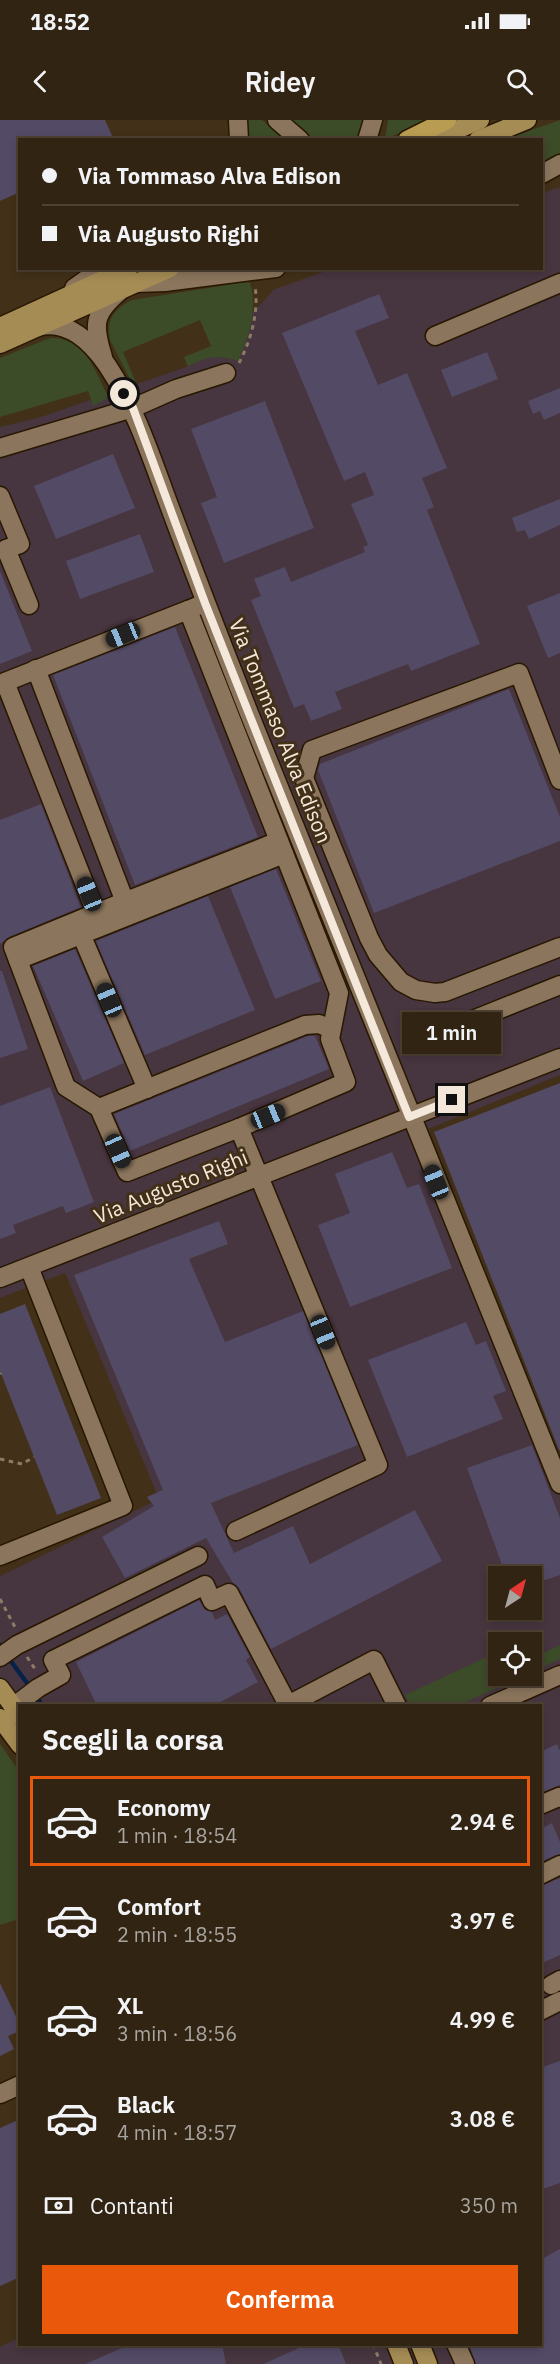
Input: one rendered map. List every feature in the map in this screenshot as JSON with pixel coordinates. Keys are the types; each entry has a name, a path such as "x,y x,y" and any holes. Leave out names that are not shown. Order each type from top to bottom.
{"highway":[{"path":"411,138 447,120"}],"main road":[{"path":"438,138 480,120"},
{"path":"483,138 527,120"},
{"path":"0,327 54,302 163,270"},
{"path":"0,344 129,280"},
{"path":"0,1688 13,1710 18,1735"},
{"path":"397,2346 404,2364"},
{"path":"421,2346 428,2364"}],"street":[{"path":"238,120 239,138"},
{"path":"277,120 298,138"},
{"path":"368,138 373,120"},
{"path":"543,173 560,164"},
{"path":"543,174 560,170"},
{"path":"54,302 99,270"},
{"path":"129,280 165,282 264,270"},
{"name":"Via Tommaso Alva Edison","path":"106,364 97,336 96,322 105,304 129,280"},
{"path":"435,336 560,283"},
{"name":"Via Tommaso Alva Edison","path":"34,329 49,325 73,331 86,341 106,364 133,408 205,603 409,1117 560,1484"},
{"path":"0,448 133,408 176,389 226,373"},
{"path":"0,495 20,544 6,549 29,605"},
{"path":"96,913 5,682 205,603"},
{"path":"188,610 339,993 330,1039 346,1082 239,1128 127,1172 99,1108 66,1087 13,947 125,902 281,847"},
{"path":"36,669 125,902"},
{"path":"560,780 519,673 312,750 304,778 369,938 378,955 401,982 416,990 445,992 560,947"},
{"path":"18,960 281,847"},
{"path":"81,934 147,1089"},
{"path":"423,1040 560,986"},
{"path":"99,1108 305,1025 319,1024 331,1029"},
{"name":"Via Augusto Righi","path":"0,1278 560,1058"},
{"path":"236,1530 378,1465 239,1128"},
{"path":"0,1556 123,1506 29,1267"},
{"path":"11,1649 198,1556"},
{"path":"20,1704 41,1686 61,1675 53,1660 205,1586 213,1601 229,1593 287,1704"},
{"path":"290,1704 374,1660 396,1704"},
{"path":"495,1704 560,1675"},
{"path":"542,1804 560,1798"},
{"path":"542,1874 560,1865"},
{"path":"542,2008 557,1988"},
{"path":"0,2094 18,2086"},
{"path":"457,2346 465,2364"}],"path":[{"path":"226,373 240,363 249,343 254,321 256,294 253,272"},
{"path":"0,1459 22,1464 34,1457"},
{"path":"0,1599 11,1649 23,1650 41,1686"},
{"path":"374,2346 381,2364"}],"shaded area":[{"path":"560,187 560,1075 426,1130 560,1465 560,2364 0,2364 0,2347 18,2338 18,2346 542,2346 542,1704 40,1704 32,1693 0,1708 0,1576 159,1499 65,1273 0,1298 0,427 41,417 192,365 263,302 273,290 328,270 543,270 543,193"}],"green space":[{"path":"244,120 262,120 283,138 246,138"},
{"path":"292,120 366,120 361,138 313,138"},
{"path":"388,120 430,120 430,121 385,138"},
{"path":"560,120 560,157 543,163 543,138 510,138"},
{"path":"250,283 253,313 249,333 238,361 212,358 188,367 184,357 211,346 200,320 123,352 138,387 134,387 110,340 110,320 120,307 132,300"},
{"path":"50,338 62,339 80,349 93,366 108,396 93,406 88,391 0,417 0,358"},
{"path":"560,1645 560,1659 542,1667 542,1654"},
{"path":"488,1656 488,1686 502,1686 461,1704 410,1704 405,1695"},
{"path":"0,1744 18,1770 18,1919 0,1925"}],"building":[{"path":"0,120 105,120 113,138 18,138 18,193 0,201"},
{"path":"379,294 389,318 355,331 378,385 407,373 447,468 422,478 434,507 427,510 480,644 411,671 408,664 335,692 342,709 311,721 304,704 294,708 251,600 261,596 254,579 285,567 291,582 365,552 363,547 368,545 351,504 374,495 365,472 344,481 282,333"},
{"path":"487,352 498,379 452,397 441,370"},
{"path":"560,388 560,413 544,420 540,411 533,414 528,401"},
{"path":"265,401 314,528 224,563 201,503 217,497 191,429"},
{"path":"113,454 135,508 56,539 34,486"},
{"path":"560,499 560,525 529,539 525,530 517,532 512,518"},
{"path":"140,534 154,572 80,599 66,561"},
{"path":"0,571 32,651 0,664"},
{"path":"560,593 560,653 548,658 527,606"},
{"path":"175,627 258,837 135,885 53,675"},
{"path":"509,689 560,817 560,841 374,913 318,770 320,764"},
{"path":"41,804 81,907 9,937 0,944 0,820"},
{"path":"276,869 321,981 275,999 230,887"},
{"path":"208,896 255,1010 145,1055 96,941"},
{"path":"75,949 124,1063 83,1081 33,966"},
{"path":"0,971 2,971 28,1049 0,1058"},
{"path":"308,1036 315,1036 329,1069 130,1151 114,1114"},
{"path":"560,1083 560,1450 559,1450 434,1132"},
{"path":"50,1087 94,1202 66,1213 63,1206 13,1225 16,1233 0,1239 0,1106"},
{"path":"392,1152 407,1188 419,1184 452,1268 350,1307 318,1225 350,1213 335,1174"},
{"path":"219,1221 228,1244 189,1259 225,1342 303,1311 358,1445 211,1503 234,1553 293,1526 310,1564 415,1510 442,1561 271,1649 239,1588 233,1583 206,1538 125,1578 102,1537 154,1506 147,1497 163,1490 74,1275"},
{"path":"25,1304 101,1498 57,1515 0,1371 0,1314"},
{"path":"466,1322 476,1345 486,1341 506,1391 493,1396 503,1419 407,1457 368,1360"},
{"path":"532,1445 560,1518 560,1575 542,1581 542,1566 502,1566 467,1468"},
{"path":"199,1600 205,1610 212,1612 215,1620 227,1614 250,1657 246,1660 258,1682 217,1704 96,1704 76,1662"},
{"path":"557,1744 560,1751 560,1785 542,1792 542,1751"},
{"path":"552,1823 560,1842 560,1854 542,1861 542,1828"},
{"path":"560,1878 560,1955 542,1963 542,1885"},
{"path":"0,1983 18,2021 18,2032 8,2036 14,2049 0,2056"},
{"path":"560,2061 560,2183 542,2189 542,2067"},
{"path":"18,2120 18,2278 0,2286 0,2128"},
{"path":"560,2249 560,2364 476,2364 470,2346 542,2346 542,2259"},
{"path":"126,2346 222,2346 226,2364 85,2364"},
{"path":"304,2346 339,2346 346,2364 263,2364"}],"waterway":[{"path":"10,1660 27,1683"},
{"path":"38,1699 42,1704"}],"route":[{"path":"124,394 133,408 205,603 409,1117 452,1100"}]}
